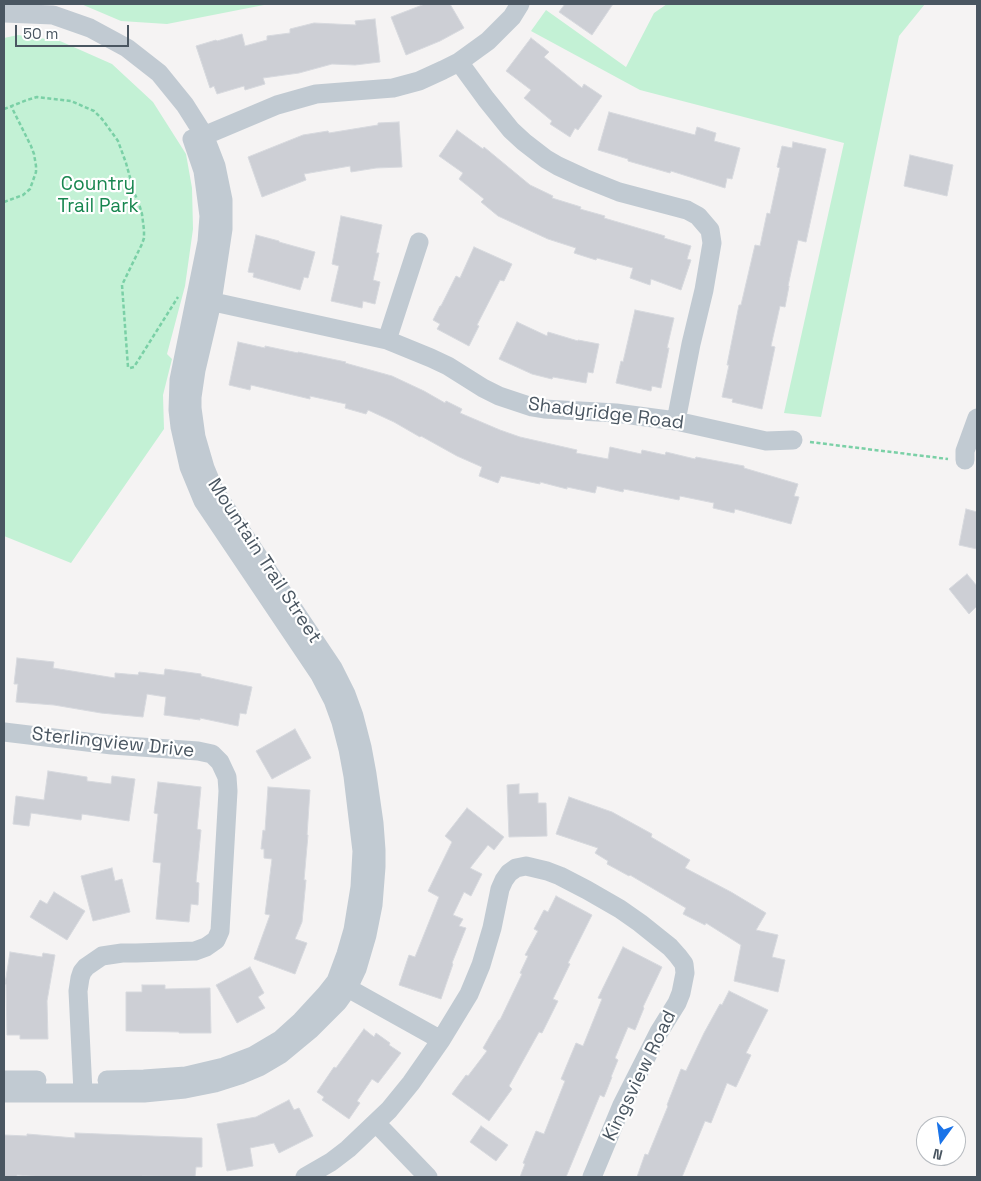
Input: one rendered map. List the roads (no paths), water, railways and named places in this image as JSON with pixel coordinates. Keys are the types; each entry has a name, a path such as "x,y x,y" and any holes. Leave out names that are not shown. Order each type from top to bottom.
{"street":[{"path":"198,138 276,105 316,94 393,88 419,81 459,62 488,41 512,17 520,4"},
{"name":"Mountain Trail Street","path":"4,12 52,15 122,54 150,78 169,100 186,127 198,138 209,216 204,300 181,366 178,396 180,427 189,468 204,500 320,675 333,700 348,749 362,851 360,887 353,930 346,954 342,985 325,995 280,1040 253,1056 224,1067 186,1076 83,1086"},
{"name":"Mountain Trail Street","path":"4,22 52,15"},
{"path":"459,62 511,130 546,159 618,192 687,210 698,216 710,230 712,242 704,290 676,421"},
{"path":"386,340 419,242"},
{"name":"Shadyridge Road","path":"204,300 386,340 448,366 499,396 532,407 616,413 676,421 766,440 793,440"},
{"path":"966,460 965,451 977,418"},
{"name":"Sterlingview Drive","path":"4,732 103,744 198,751 212,754 220,762 227,777 228,791 220,932 216,940 206,948 195,951 122,953 102,956 86,967 82,972 78,991 83,1086"},
{"name":"Kingsview Road","path":"441,1040 468,994 481,965 492,928 500,890 509,873 516,868 526,866 548,870 587,890 620,909 670,947 684,964 685,973 681,992 677,1003 659,1032 622,1106 592,1177"},
{"path":"305,1177 331,1162 376,1124 411,1083 441,1040 342,985"},
{"path":"4,1080 83,1086"},
{"path":"4,1093 83,1086"},
{"path":"376,1124 428,1177"}],"park label":[{"name":"Country Trail Park","path":"98,196"}]}
